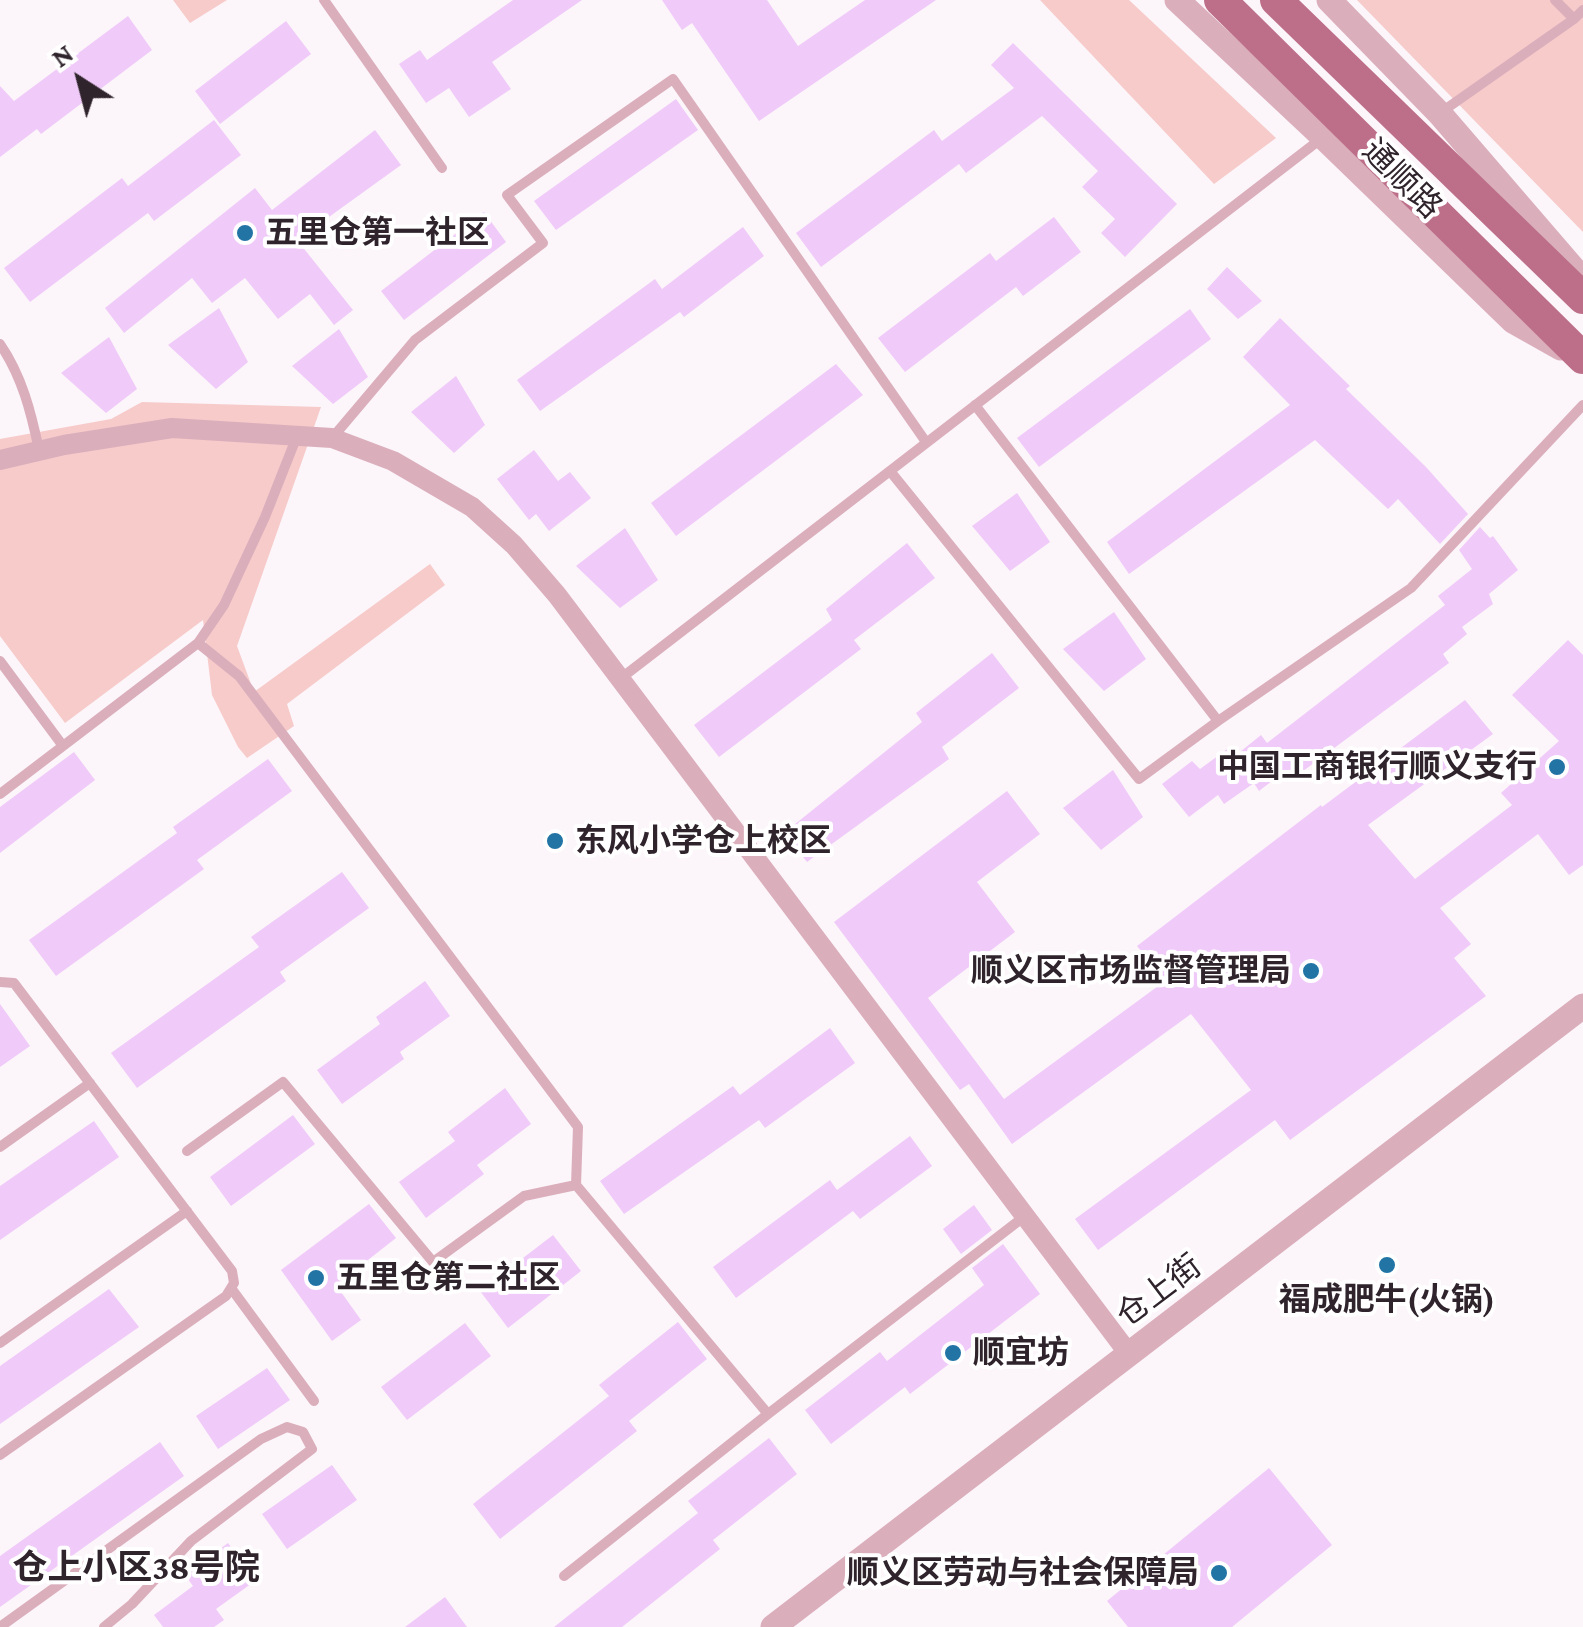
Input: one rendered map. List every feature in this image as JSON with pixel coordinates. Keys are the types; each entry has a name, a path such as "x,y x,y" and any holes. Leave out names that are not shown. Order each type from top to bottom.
{"main road":[{"name":"通顺路","path":"1220,0 1583,359"},
{"name":"通顺路","path":"1276,0 1583,298"}],"street":[{"path":"1177,0 1513,321 1583,359"},
{"path":"1329,0 1440,114 1583,280"},
{"path":"0,460 172,428 332,438 394,461 472,507 557,595 1129,1354"},
{"name":"仓上街","path":"773,1627 1583,1006"}],"lane":[{"path":"324,0 442,168"},
{"path":"1554,0 1574,19"},
{"path":"1440,114 1583,10"},
{"path":"332,438 414,340 543,244 507,194 673,79 926,442"},
{"path":"620,679 1323,137"},
{"path":"0,344 23,389 39,451"},
{"path":"975,405 1218,721"},
{"path":"890,470 1139,779 1411,588 1583,405"},
{"path":"0,794 198,643 224,605 265,518 297,436"},
{"path":"198,643 239,676 578,1127 576,1185 768,1414"},
{"path":"0,661 63,746"},
{"path":"0,982 14,983 232,1271 234,1282 226,1296 0,1455"},
{"path":"188,1151 283,1082 433,1262 524,1196 576,1185"},
{"path":"0,1147 90,1083"},
{"path":"0,1342 187,1211"},
{"path":"564,1576 1026,1216"},
{"path":"231,1288 314,1400"},
{"path":"0,1627 261,1439 287,1426 303,1432 312,1448 190,1541 132,1604 104,1627"}],"shaded area":[{"path":"173,0 227,0 190,23"},
{"path":"1040,0 1129,0 1276,138 1214,184"},
{"path":"1357,0 1583,0 1583,232"},
{"path":"142,402 321,407 237,646 254,692 430,564 445,585 287,704 294,726 247,758 212,695 203,620 65,723 0,636 0,439 111,419"}],"building":[{"path":"513,0 582,0 492,62 511,89 469,117 449,88 426,103 399,64 420,50 427,60"},
{"path":"662,0 767,0 798,46 865,0 936,0 759,121 692,23 682,30"},
{"path":"128,16 152,50 41,134 37,129 0,157 0,86 14,101"},
{"path":"286,21 311,54 220,124 195,91"},
{"path":"1013,43 1177,204 1125,257 1101,233 1115,219 1082,187 1098,171 1042,116 966,173 959,164 821,267 796,233 934,130 942,141 1014,88 991,65"},
{"path":"676,99 698,130 556,230 534,201"},
{"path":"214,120 241,155 154,221 148,213 30,302 4,268 122,178 128,186"},
{"name":"五里仓第一社区","path":"375,130 401,165 297,240 353,310 334,325 310,294 278,319 245,278 212,303 192,278 124,333 105,308 255,188 272,210"},
{"path":"484,212 506,242 404,320 381,291"},
{"path":"1054,217 1081,252 1023,296 1016,287 905,372 878,338 990,253 996,261"},
{"path":"743,227 764,256 684,317 680,312 540,411 517,380 655,279 662,289"},
{"path":"1227,267 1262,301 1238,319 1207,289"},
{"path":"219,308 248,362 216,389 168,345"},
{"path":"1190,309 1211,339 1039,467 1017,438"},
{"path":"1280,318 1350,386 1346,389 1468,514 1440,544 1398,499 1388,509 1315,440 1129,574 1107,542 1290,405 1243,357"},
{"path":"339,329 368,377 333,404 292,366"},
{"path":"109,337 137,389 106,413 61,373"},
{"path":"836,364 863,395 676,536 651,503"},
{"path":"456,376 485,425 454,453 411,412"},
{"path":"534,450 558,481 570,472 591,498 549,531 536,514 529,520 497,479"},
{"path":"1017,493 1050,542 1010,571 972,526"},
{"path":"1480,527 1490,538 1493,536 1518,570 1489,594 1493,604 1462,627 1467,634 1443,654 1449,663 1291,780 1285,771 1259,791 1254,783 1224,804 1218,795 1189,817 1162,784 1192,761 1200,769 1230,747 1235,756 1261,735 1267,743 1445,605 1438,596 1472,569 1459,550"},
{"path":"625,528 658,580 620,608 576,566"},
{"path":"907,543 935,578 854,640 861,649 719,757 694,725 832,620 826,609"},
{"path":"1114,612 1146,659 1104,691 1063,649"},
{"path":"1568,640 1583,655 1583,865 1569,875 1538,834 1440,908 1471,944 1454,958 1486,996 1290,1140 1275,1120 1098,1250 1075,1219 1251,1090 1191,1014 1012,1144 969,1084 960,1090 834,922 1007,791 1040,834 977,882 1015,932 928,998 1004,1099 1165,981 1137,946 1465,700 1493,734 1368,825 1415,879 1512,805 1501,793 1559,741 1512,695"},
{"path":"992,653 1019,688 942,747 949,759 807,862 784,833 922,722 916,713"},
{"path":"74,752 95,780 0,853 0,807"},
{"path":"268,759 292,791 197,860 204,869 56,976 29,940 177,833 173,827"},
{"path":"1113,770 1143,817 1101,850 1063,808"},
{"path":"342,872 369,908 280,972 286,981 137,1088 111,1053 259,947 251,937"},
{"path":"425,981 450,1016 400,1052 404,1059 342,1104 317,1070 380,1024 376,1017"},
{"path":"0,1004 30,1046 0,1067"},
{"path":"830,1028 855,1063 765,1128 759,1120 624,1214 600,1181 733,1086 740,1095"},
{"path":"505,1088 531,1124 477,1165 484,1174 426,1218 399,1182 455,1141 448,1132"},
{"path":"293,1115 315,1144 231,1206 210,1177"},
{"path":"94,1121 119,1157 0,1240 0,1186"},
{"path":"910,1136 932,1166 860,1219 853,1211 736,1298 713,1267 830,1180 837,1190"},
{"name":"五里仓第二社区","path":"369,1204 396,1238 336,1285 361,1320 332,1341 281,1270"},
{"path":"974,1205 992,1230 961,1254 943,1229"},
{"path":"553,1235 581,1271 508,1328 480,1291"},
{"path":"1003,1244 1040,1294 910,1394 905,1387 831,1444 805,1410 880,1352 887,1361 984,1285 972,1268"},
{"path":"109,1289 139,1327 0,1424 0,1366"},
{"path":"678,1322 707,1359 629,1421 637,1431 500,1539 473,1504 609,1396 599,1385"},
{"path":"465,1323 491,1356 407,1420 381,1387"},
{"path":"267,1368 290,1400 218,1449 196,1416"},
{"path":"769,1438 797,1474 713,1540 720,1549 622,1627 554,1627 698,1513 688,1501"},
{"path":"160,1442 184,1476 0,1607 0,1556"},
{"path":"332,1465 357,1500 287,1549 262,1514"},
{"name":"顺义区劳动与社会保障局","path":"1269,1468 1332,1545 1232,1627 1128,1627 1107,1601"},
{"path":"228,1543 255,1581 216,1609 224,1620 214,1627 163,1627 154,1615 193,1586 185,1575"},
{"path":"445,1597 467,1627 405,1627"}],"place":[{"name":"五里仓第一社区","path":"245,233"},
{"name":"中国工商银行顺义支行","path":"1557,767"},
{"name":"东风小学仓上校区","path":"555,841"},
{"name":"顺义区市场监督管理局","path":"1311,971"},
{"name":"福成肥牛(火锅)","path":"1387,1265"},
{"name":"五里仓第二社区","path":"316,1278"},
{"name":"顺宜坊","path":"953,1353"},
{"name":"顺义区劳动与社会保障局","path":"1219,1573"}],"district":[{"name":"仓上小区38号院","path":"136,1568"}]}
